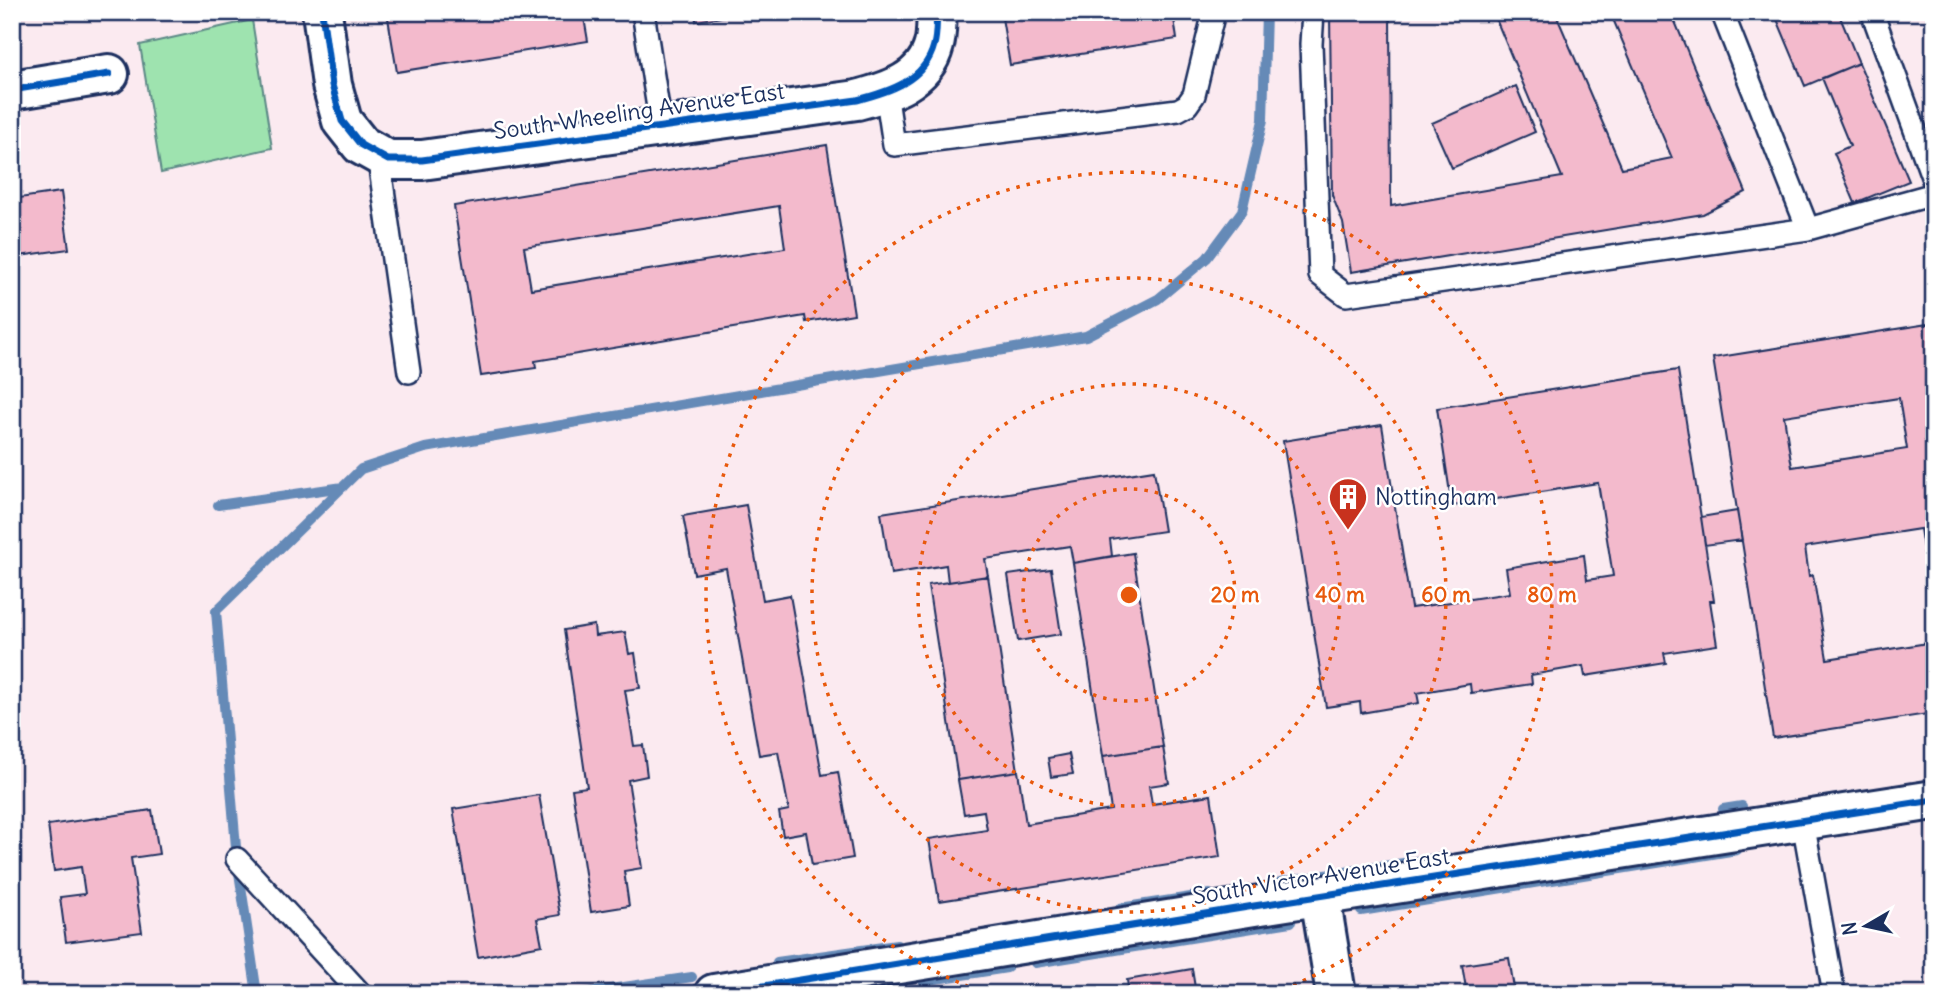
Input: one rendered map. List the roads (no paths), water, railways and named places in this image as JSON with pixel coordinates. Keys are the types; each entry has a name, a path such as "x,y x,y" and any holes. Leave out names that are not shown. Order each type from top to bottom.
{"street":[{"path":"322,12 332,85 342,121 369,150"},
{"name":"South Wheeling Avenue East","path":"369,150 388,160 422,160 857,100 886,92 919,74 934,47 937,12"},
{"path":"12,90 109,74"},
{"name":"South Victor Avenue East","path":"714,994 1934,800"},
{"path":"1320,896 1335,994"}],"lane":[{"path":"643,12 662,127"},
{"path":"886,92 894,145 1178,110 1188,105 1194,95 1214,12"},
{"path":"1313,12 1311,44 1320,275 1346,295 1808,229 1934,194"},
{"path":"1722,12 1808,229"},
{"path":"1872,12 1934,182"},
{"path":"369,150 409,372"},
{"path":"1803,822 1834,994"},
{"path":"237,859 361,994"}],"waterway":[{"path":"257,994 237,859 216,611 361,469 425,448 1086,336 1158,299 1207,258 1242,211 1263,120 1266,12"},
{"path":"218,505 343,487"},
{"path":"1723,809 1742,806"},
{"path":"1361,911 1737,850"},
{"path":"1280,882 1436,858"},
{"path":"1120,908 1210,894"},
{"path":"1035,963 1291,922"},
{"path":"777,962 897,945"},
{"path":"923,981 1007,968"},
{"path":"583,993 692,977"},
{"path":"846,994 895,986"}],"place":[{"name":"Nottingham","path":"1348,531"}]}
